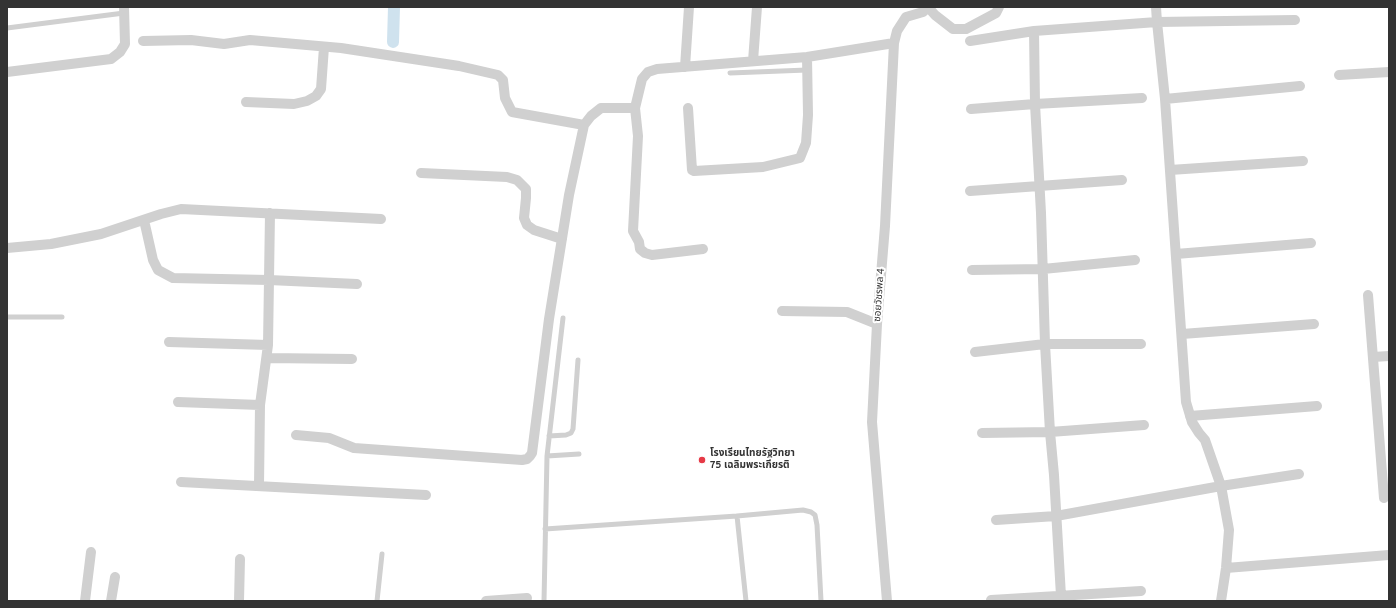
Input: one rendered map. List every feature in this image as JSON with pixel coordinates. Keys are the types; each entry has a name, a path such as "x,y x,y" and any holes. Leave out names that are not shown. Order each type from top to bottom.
{"street":[{"path":"685,67 689,7"},
{"path":"753,61 757,7"},
{"path":"928,7 935,15 953,29 966,29 996,13 999,7"},
{"name":"ซอยวัชรพล 4","path":"887,601 872,422 877,324 885,226 894,43 897,31 906,17 923,12 928,7"},
{"path":"1156,7 1165,99 1186,402 1190,416 1198,433 1205,440 1220,486 1229,530 1226,568 1221,601"},
{"path":"7,72 111,59 120,52 125,44 124,10"},
{"path":"970,41 1034,31 1157,22 1296,20"},
{"path":"1034,31 1035,104 1045,344 1061,596"},
{"path":"143,41 191,40 224,44 250,40 324,47 459,66 498,75 503,80 505,98 512,112 584,125"},
{"path":"702,249 652,255 644,253 640,249 639,242 633,231 638,136 635,108 642,79 648,72 657,69 807,57 894,43"},
{"path":"246,102 294,104 307,101 316,96 321,89 324,47"},
{"path":"688,108 692,170 694,171 763,167 800,158 806,143 808,115 807,57"},
{"path":"1339,75 1389,72"},
{"path":"1165,99 1300,86"},
{"path":"971,109 1142,98"},
{"path":"296,435 329,438 354,448 522,460 527,459 532,453 549,319 562,239 584,125 591,116 601,108 635,108"},
{"path":"1170,170 1303,161"},
{"path":"421,173 507,177 517,180 526,189 524,218 527,225 534,230 562,239"},
{"path":"970,191 1122,180"},
{"path":"7,248 52,244 101,234 181,209 381,219"},
{"path":"259,486 260,405 268,346 270,213"},
{"path":"144,220 153,260 158,270 172,278 357,284"},
{"path":"1176,254 1311,243"},
{"path":"972,270 1042,269 1135,260"},
{"path":"1368,295 1384,498"},
{"path":"782,312 847,312 877,324"},
{"path":"1182,334 1314,324"},
{"path":"169,342 268,346"},
{"path":"975,352 1045,344 1141,344"},
{"path":"1373,357 1389,356"},
{"path":"267,358 352,359"},
{"path":"178,402 260,405"},
{"path":"1190,416 1317,406"},
{"path":"982,433 1050,432 1144,425"},
{"path":"996,520 1056,516 1220,486 1299,474"},
{"path":"181,482 426,495"},
{"path":"85,601 91,552"},
{"path":"1226,568 1389,555"},
{"path":"239,601 240,559"},
{"path":"111,601 115,576"},
{"path":"991,600 1141,591"},
{"path":"486,601 527,598"}],"lane":[{"path":"7,28 124,10"},
{"path":"730,73 807,70"},
{"path":"7,317 62,317"},
{"path":"544,601 547,456 563,318"},
{"path":"549,436 566,435 571,433 573,429 578,360"},
{"path":"547,456 579,454"},
{"path":"545,529 803,510 815,515 817,525 821,601"},
{"path":"737,516 746,601"},
{"path":"377,601 382,554"}],"waterway":[{"path":"393,42 394,7"}],"place":[{"name":"โรงเรียนไทยรัฐวิทยา 75 เฉลิมพระเกียรติ","path":"702,460"}]}
